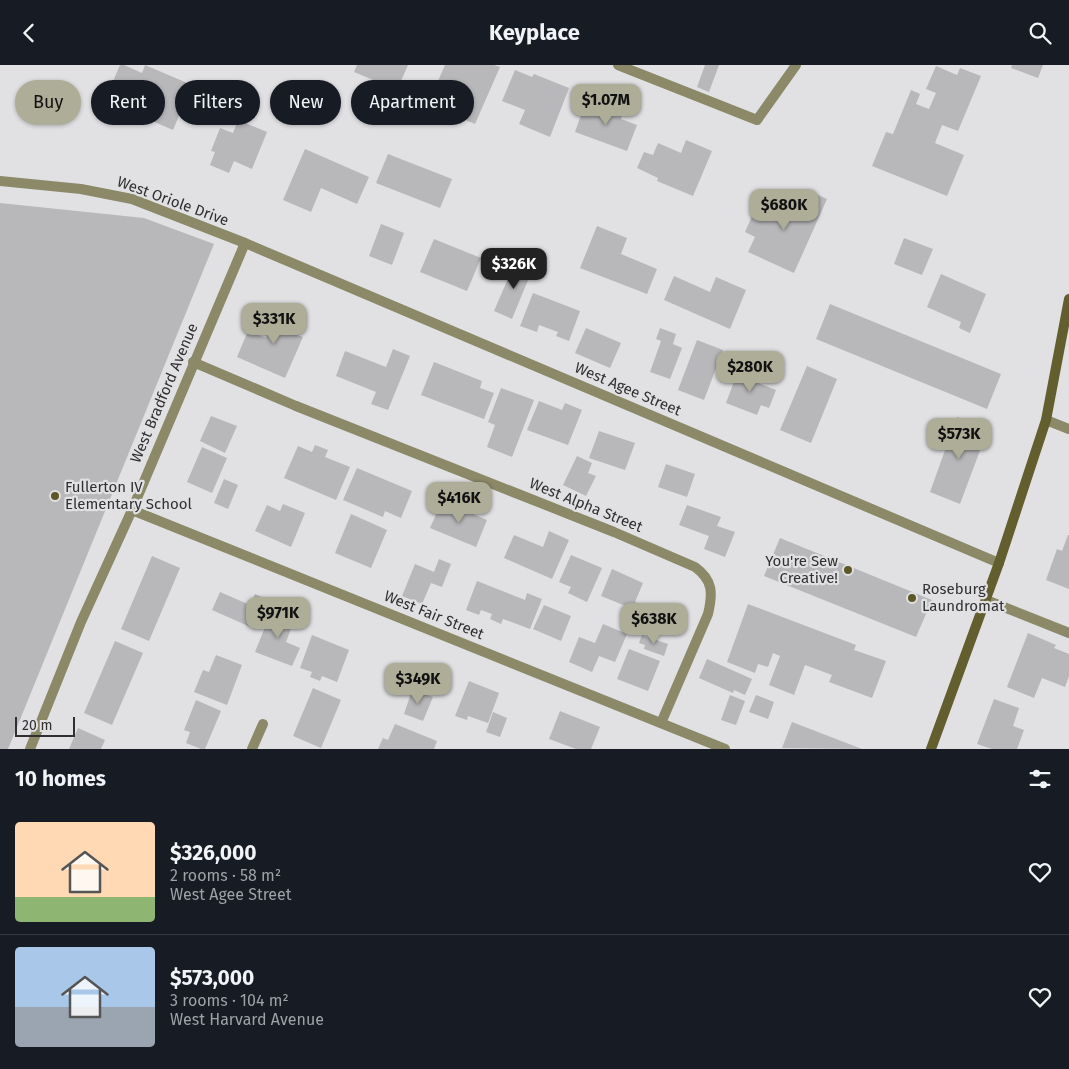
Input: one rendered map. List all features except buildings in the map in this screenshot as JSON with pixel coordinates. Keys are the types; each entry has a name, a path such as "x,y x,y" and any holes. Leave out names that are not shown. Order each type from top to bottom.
{"main road":[{"path":"930,749 986,600 1046,420 1068,314 1069,299"}],"street":[{"path":"618,65 757,120 796,65"},
{"name":"West Oriole Drive","path":"0,181 81,189 132,199 245,243"},
{"name":"West Bradford Avenue","path":"30,749 82,622 132,510 245,243"},
{"name":"West Agee Street","path":"245,243 999,563"},
{"name":"West Alpha Street","path":"193,363 296,406 614,532 695,567 704,573 711,587 711,601 708,614 661,723"},
{"path":"1046,420 1069,429"},
{"name":"West Fair Street","path":"132,510 725,749"},
{"path":"986,600 1069,633"},
{"path":"252,749 263,724"}],"place":[{"name":"Fullerton IV Elementary School","path":"55,496"},
{"name":"You're Sew Creative!","path":"848,570"},
{"name":"Roseburg Laundromat","path":"912,598"}]}
